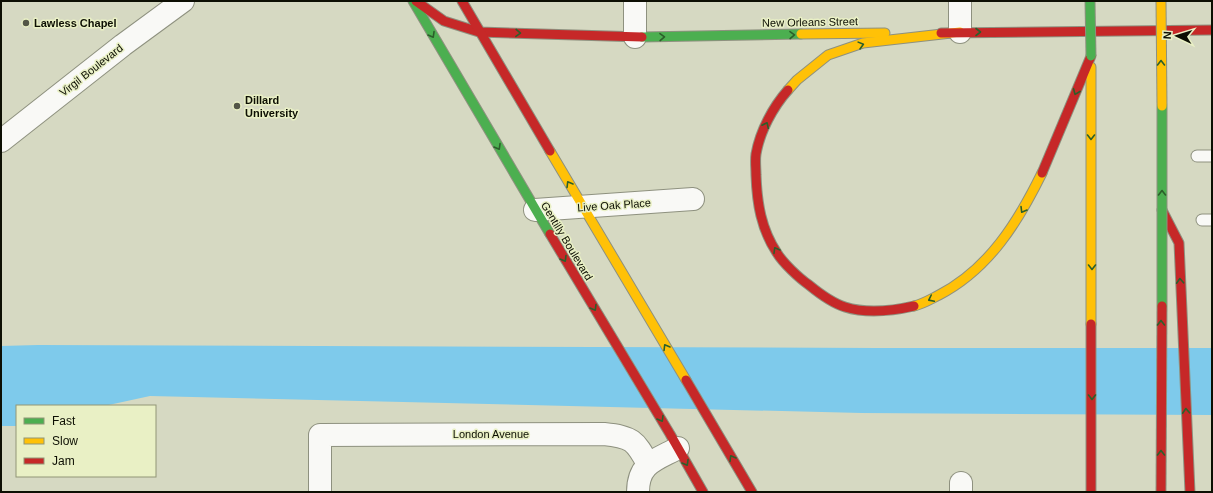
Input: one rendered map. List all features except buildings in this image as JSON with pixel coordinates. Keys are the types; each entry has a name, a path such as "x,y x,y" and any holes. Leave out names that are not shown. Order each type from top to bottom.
{"main road":[{"name":"Gentilly Boulevard","path":"412,1 703,492"},
{"name":"New Orleans Street","path":"416,1 444,21 479,32 635,37 1212,30"},
{"path":"462,1 752,492"},
{"path":"1090,1 1092,492"},
{"path":"1161,1 1161,492"},
{"path":"960,32 863,43 828,55 797,80 779,100 763,130 756,155 757,197 762,223 777,254 801,279 823,296 845,307 868,311 893,311 922,304 953,288 980,267 1000,245 1030,198 1046,165 1091,56"},
{"path":"1162,210 1179,243 1190,492"}],"street":[{"name":"Virgil Boulevard","path":"1,141 123,45 183,1"},
{"path":"635,37 636,1"},
{"path":"960,1 960,32"},
{"name":"Live Oak Place","path":"535,210 693,199"},
{"name":"London Avenue","path":"320,492 320,435 604,434 614,435 634,442 639,447 648,464"},
{"path":"638,492 640,474 648,464 674,441"}],"lane":[{"path":"1197,156 1212,156"}],"water":[{"path":"1,346 1212,348 1212,415 862,413 150,396 109,405 16,405 16,426 1,426"}],"traffic: fast":[{"path":"413,1 550,234"},
{"path":"1090,1 1091,56"},
{"path":"642,37 801,34"},
{"path":"1162,106 1162,306"}],"traffic: slow":[{"path":"1161,1 1162,106"},
{"path":"788,90 797,80 828,55 863,43 960,32"},
{"path":"801,34 885,33"},
{"path":"1091,67 1091,324"},
{"path":"550,151 686,380"},
{"path":"914,306 930,300 957,284 973,272 987,258 1012,226 1042,173"}],"traffic: jam":[{"path":"416,1 444,21 479,32 642,37"},
{"path":"462,1 550,151"},
{"path":"941,33 1212,30"},
{"path":"1042,173 1091,56"},
{"path":"788,90 777,104 764,128 758,145 756,157 759,206 767,235 772,244 787,266 822,295 840,305 853,309 871,311 914,306"},
{"path":"1162,210 1179,243 1190,492"},
{"path":"550,234 670,434 703,492"},
{"path":"1161,492 1162,306"},
{"path":"1091,324 1091,492"},
{"path":"686,380 752,492"}],"place":[{"name":"Lawless Chapel","path":"26,23"},
{"name":"Dillard University","path":"237,106"}]}
